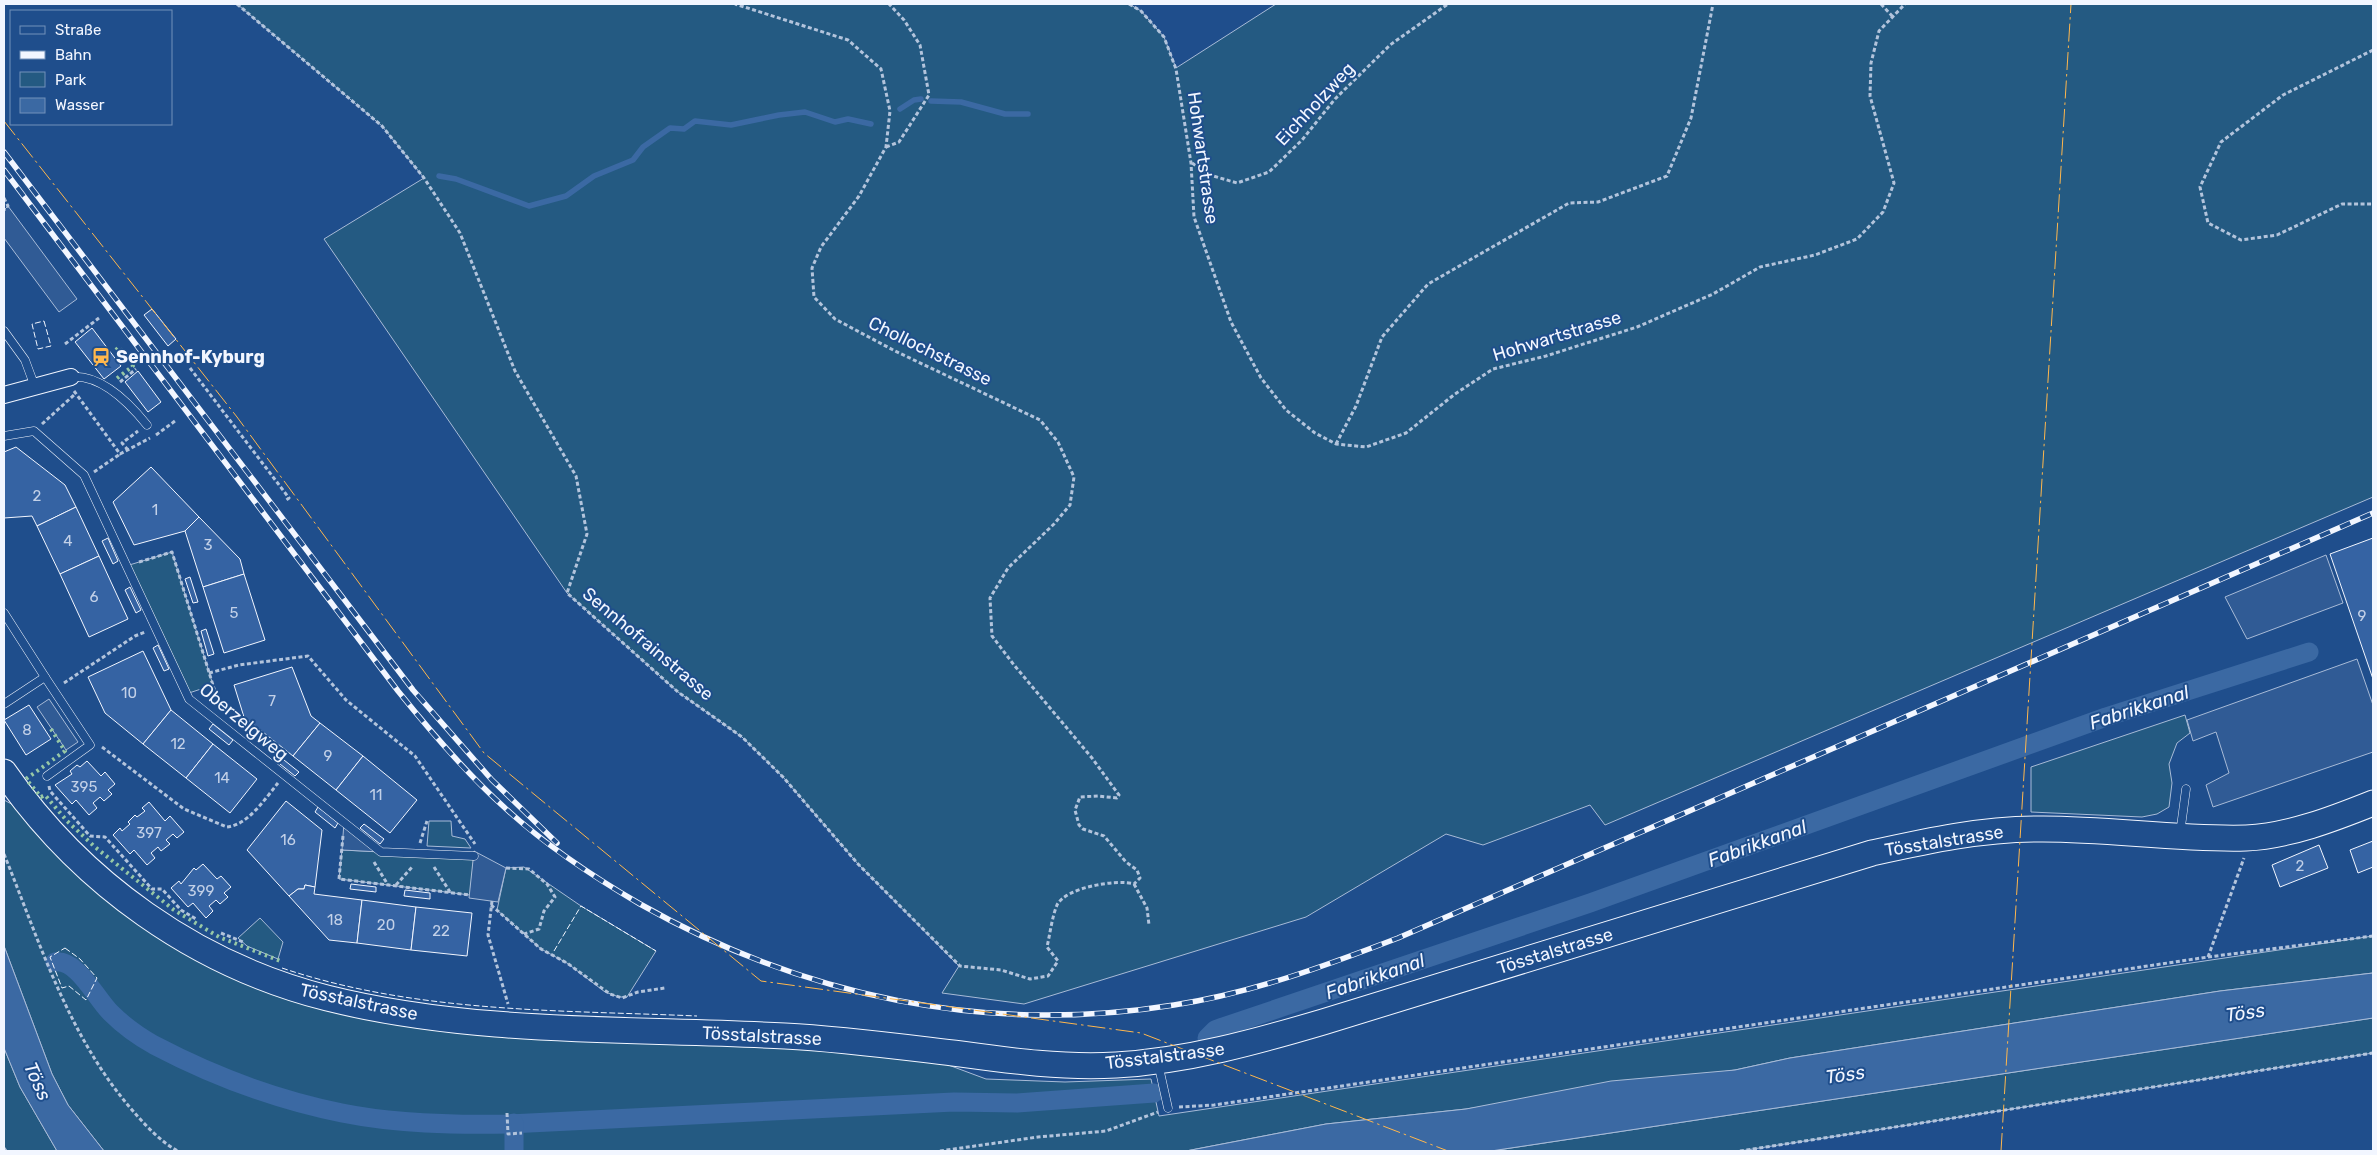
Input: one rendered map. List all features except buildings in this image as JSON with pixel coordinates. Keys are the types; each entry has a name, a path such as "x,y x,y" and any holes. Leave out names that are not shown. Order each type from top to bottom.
{"main road":[{"name":"Tösstalstrasse","path":"4,772 50,833 99,879 144,914 211,954 278,983 325,998 421,1015 513,1024 789,1036 1015,1061 1077,1065 1158,1061 1236,1047 1872,853 1956,835 2004,830 2039,829 2247,838 2293,830 2340,817 2373,804"}],"street":[{"path":"4,395 68,378"}],"lane":[{"path":"4,332 25,360 35,388"},
{"path":"68,378 88,378 110,390 129,404 144,428"},
{"path":"4,436 34,430"},
{"name":"Oberzelgweg","path":"34,430 80,470 85,478 188,697 381,852 474,856"},
{"path":"4,613 90,745 47,776"},
{"path":"4,704 45,678"},
{"path":"2180,836 2186,789"},
{"path":"1158,1061 1168,1108"}],"path":[{"name":"Sennhofrainstrasse","path":"237,4 382,126 424,178 460,233 515,371 576,476 587,534 567,593 678,692 742,737 783,776 858,864 960,966 1000,970 1030,979 1048,976 1058,961 1047,947 1058,904 1066,896 1109,882 1124,881 1134,884"},
{"name":"Chollochstrasse","path":"734,4 848,40 881,69 890,112 886,147 858,196 821,247 812,268 814,298 834,319 895,351 1040,420 1058,442 1074,477 1070,504 1054,524 1008,568 990,598 992,636 1092,758 1119,795 1117,798 1080,797 1075,810 1079,825 1083,830 1104,836 1126,862 1137,870 1140,878 1134,884"},
{"path":"886,147 899,142 929,95 920,45 904,20 889,4"},
{"name":"Hohwartstrasse","path":"1129,4 1141,11 1164,37 1176,69 1191,163 1194,217 1231,322 1261,378 1286,410 1315,434 1336,444 1366,447 1406,433 1455,394 1493,369 1546,356 1637,326 1713,294 1760,267 1814,255 1856,240 1883,212 1894,183 1870,96 1871,63 1879,31 1905,4"},
{"name":"Eichholzweg","path":"1191,163 1210,175 1237,183 1269,172 1302,140 1335,99 1390,45 1448,4"},
{"path":"1336,444 1356,406 1382,337 1428,284 1569,203 1598,202 1667,176 1691,118 1713,4"},
{"path":"1881,4 1893,16"},
{"path":"2373,50 2282,95 2221,142 2200,187 2208,223 2241,240 2277,235 2342,204 2373,204"},
{"path":"4,198 8,206 4,210"},
{"path":"65,344 99,318"},
{"path":"190,368 209,396 289,498 285,501"},
{"path":"110,390 136,369"},
{"path":"68,378 76,393 120,454"},
{"path":"34,430 76,393"},
{"path":"85,478 120,454 160,433 175,421"},
{"path":"128,450 122,443 144,428"},
{"path":"126,566 172,552 226,728"},
{"path":"53,690 90,668 135,636 155,628"},
{"path":"209,673 239,665 308,656 346,700 417,759 481,853 474,851 474,856"},
{"path":"90,745 95,742 184,809 227,827 234,826 256,810 284,775"},
{"path":"47,776 50,791 90,836 105,836 152,888 162,889 181,910 203,924"},
{"path":"395,886 422,854 427,821"},
{"path":"344,822 339,879 470,895"},
{"path":"2208,957 2243,864 2247,838"},
{"path":"4,854 63,1000 94,1060 110,1084 138,1117 164,1142 178,1151"},
{"path":"422,854 450,892"},
{"path":"372,860 388,885"},
{"path":"506,868 529,869 548,884 555,897 544,911 539,928 524,934"},
{"path":"1134,884 1146,908 1149,926"},
{"path":"513,1024 488,935 492,903 542,950 567,962 614,996 622,998 638,992 665,988"},
{"path":"220,932 243,942"},
{"path":"940,1151 1038,1137 1106,1131 1168,1108 1214,1105 2208,957 2373,936"},
{"path":"1740,1151 2373,1053"},
{"path":"507,1114 508,1134 522,1133"}],"green space":[{"path":"237,4 1129,4 1141,11 1164,37 1176,68 1276,4 2373,4 2373,497 1605,825 1590,805 1483,845 1446,834 1306,917 1024,1004 942,993 959,966 858,864 783,777 742,737 678,692 567,593 324,239 424,178 382,126"},
{"path":"172,552 213,685 186,694 126,566"},
{"path":"2185,715 2190,733 2177,743 2169,764 2172,783 2169,807 2157,814 2142,817 2031,812 2031,767"},
{"path":"4,800 36,817 122,898 325,998 900,1047 986,1079 1065,1082 1151,1079 1159,1116 2373,936 2373,973 2220,991 1790,1058 1735,1070 1466,1109 1326,1124 1186,1151 104,1151 68,1105 52,1074 4,946"},
{"path":"429,821 451,821 452,836 465,839 471,848 427,846"},
{"path":"342,850 474,856 470,895 339,879"},
{"path":"524,867 581,906 656,951 627,997 619,997 605,992 567,963 541,949 497,910 506,868"},
{"path":"260,918 283,942 278,959 247,946 238,938"},
{"path":"2373,1018 2373,1053 1740,1151 1491,1151"},
{"path":"4,1048 20,1087 57,1151 4,1151"}],"shaded area":[{"path":"8,206 77,299 59,312 4,238 4,210"},
{"path":"2326,555 2343,603 2247,639 2225,597"},
{"path":"2357,659 2373,705 2373,752 2213,807 2206,785 2229,773 2216,732 2193,741 2187,720"},
{"path":"49,699 78,742 66,750 37,707"},
{"path":"344,822 381,852 342,850"},
{"path":"474,851 506,868 498,902 469,898"}],"water":[{"name":"Töss","path":"4,946 52,1074 68,1105 104,1151 57,1151 20,1087 4,1048"},
{"name":"Töss","path":"2373,973 2373,1018 1491,1151 1186,1151 1326,1124 1466,1109 1611,1081 1735,1070 1790,1058 2220,991"}],"waterway":[{"path":"900,109 914,100 921,99"},
{"path":"931,101 961,102 1005,114 1028,114"},
{"path":"439,176 456,179 529,206 566,196 594,176 633,160 643,147 670,128 684,129 695,121 731,125 779,115 805,112 835,122 848,119 871,124"},
{"name":"Fabrikkanal","path":"1207,1038 1215,1030 1223,1027 1590,903 2106,717 2309,652"},
{"path":"55,962 63,963 79,973 105,1007 126,1026 148,1042 176,1056 222,1077 270,1094 318,1108 383,1120 446,1124 509,1124 954,1102 1017,1103 1154,1093"},
{"path":"514,1123 514,1151"}],"railway":[{"path":"4,152 413,690 492,780 557,843"},
{"path":"4,170 398,691 462,766 520,821 552,847 604,882 640,904 702,936 766,963 832,985 898,1001 966,1011 1035,1015 1104,1013 1174,1005 1260,986 1343,959 1398,938 2373,513"}],"hedge":[{"path":"116,350 119,347 133,366 116,379"},
{"path":"51,729 65,751 26,779 41,797 45,795 67,821 95,847 174,910 219,937 283,962"}],"fence":[{"path":"44,321 51,346 38,349 32,324 44,321"},
{"path":"554,951 581,906 656,951"},
{"path":"65,948 80,959 97,978 86,1000 69,986 62,988 50,957 65,948"},
{"path":"282,968 333,983 384,994 436,1001 540,1010 697,1016"}],"power":[{"path":"2001,1151 2071,4"},
{"path":"4,121 237,417 484,753 761,981 1141,1033 1448,1151"}],"place":[{"name":"Sennhof-Kyburg","path":"101,357"}]}
